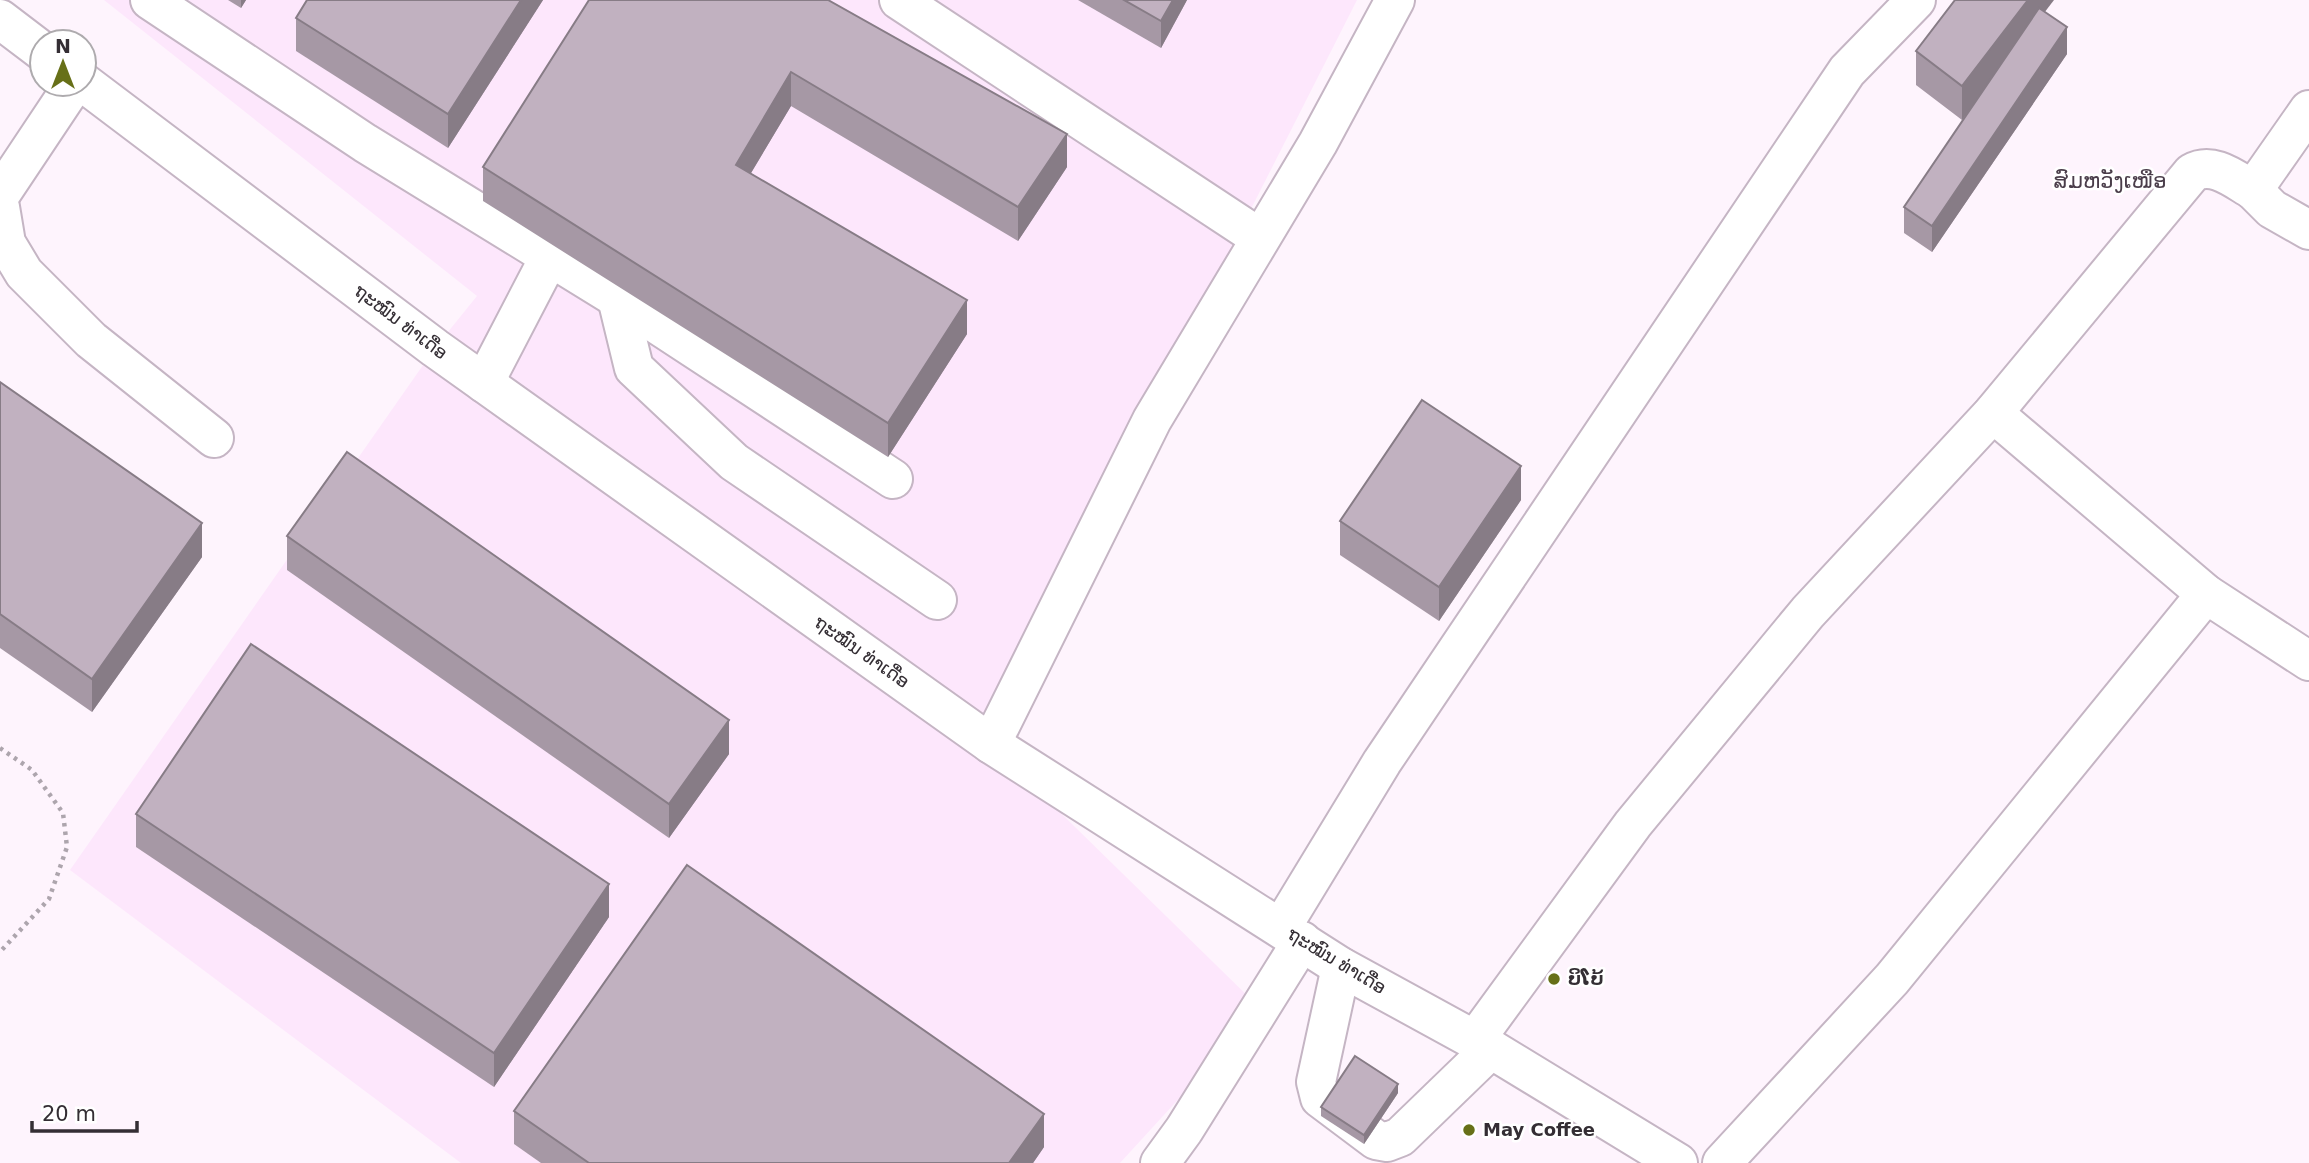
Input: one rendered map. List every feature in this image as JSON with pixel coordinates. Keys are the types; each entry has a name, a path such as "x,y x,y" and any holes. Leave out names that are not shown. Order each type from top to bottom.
{"street":[{"path":"0,14 10,0"},
{"path":"149,0 365,144 617,298 893,479"},
{"path":"899,0 1260,237"},
{"path":"991,744 1152,420 1318,143 1395,0"},
{"path":"1160,1163 1184,1130 1292,934 1382,762 1847,71 1916,0"},
{"path":"0,19 28,40"},
{"name":"ຖະໝົນ ທ່າເດື່ອ","path":"98,94 484,383 991,744 1341,967 1483,1044 1678,1163"},
{"path":"0,195 65,98"},
{"path":"2253,190 2309,110"},
{"path":"1341,967 1316,1082 1317,1091 1320,1098 1376,1140 1387,1142 1400,1137 1483,1044 1633,824 1808,612 1993,413 2192,173 2200,168 2214,168 2253,190 2272,209 2309,230"},
{"path":"0,207 6,243 24,273 91,340 214,438"},
{"path":"484,383 550,256"},
{"path":"617,298 634,368 734,462 937,600"},
{"path":"1993,413 2206,594 2309,661"},
{"path":"1722,1163 1892,979 2206,594"}],"path":[{"path":"0,748 33,769 63,813 67,847 49,899 0,952"}],"shaded area":[{"path":"104,0 1357,0 983,737 1261,1009 1120,1163 461,1163 70,870 435,348 477,296"}],"building":[{"path":"307,0 521,0 448,114 296,18"},
{"path":"589,0 828,0 1067,134 1018,207 791,72 736,165 967,300 888,423 483,167"},
{"path":"1124,0 1173,0 1161,21"},
{"path":"1955,0 2028,0 1962,86 1916,51"},
{"path":"2039,8 2067,27 1932,226 1904,207"},
{"path":"0,382 202,523 92,679 0,614"},
{"path":"1422,400 1521,466 1439,587 1340,521"},
{"path":"347,452 729,720 669,804 287,536"},
{"path":"251,644 609,884 494,1053 136,814"},
{"path":"687,865 1044,1114 1009,1163 589,1163 514,1111"},
{"path":"1355,1056 1398,1084 1364,1135 1321,1107"}],"place":[{"name":"ບິໂບ້","path":"1554,979"},
{"name":"May Coffee","path":"1469,1130"}],"district":[{"name":"ສົມຫວັງເໜືອ","path":"2110,181"}]}
